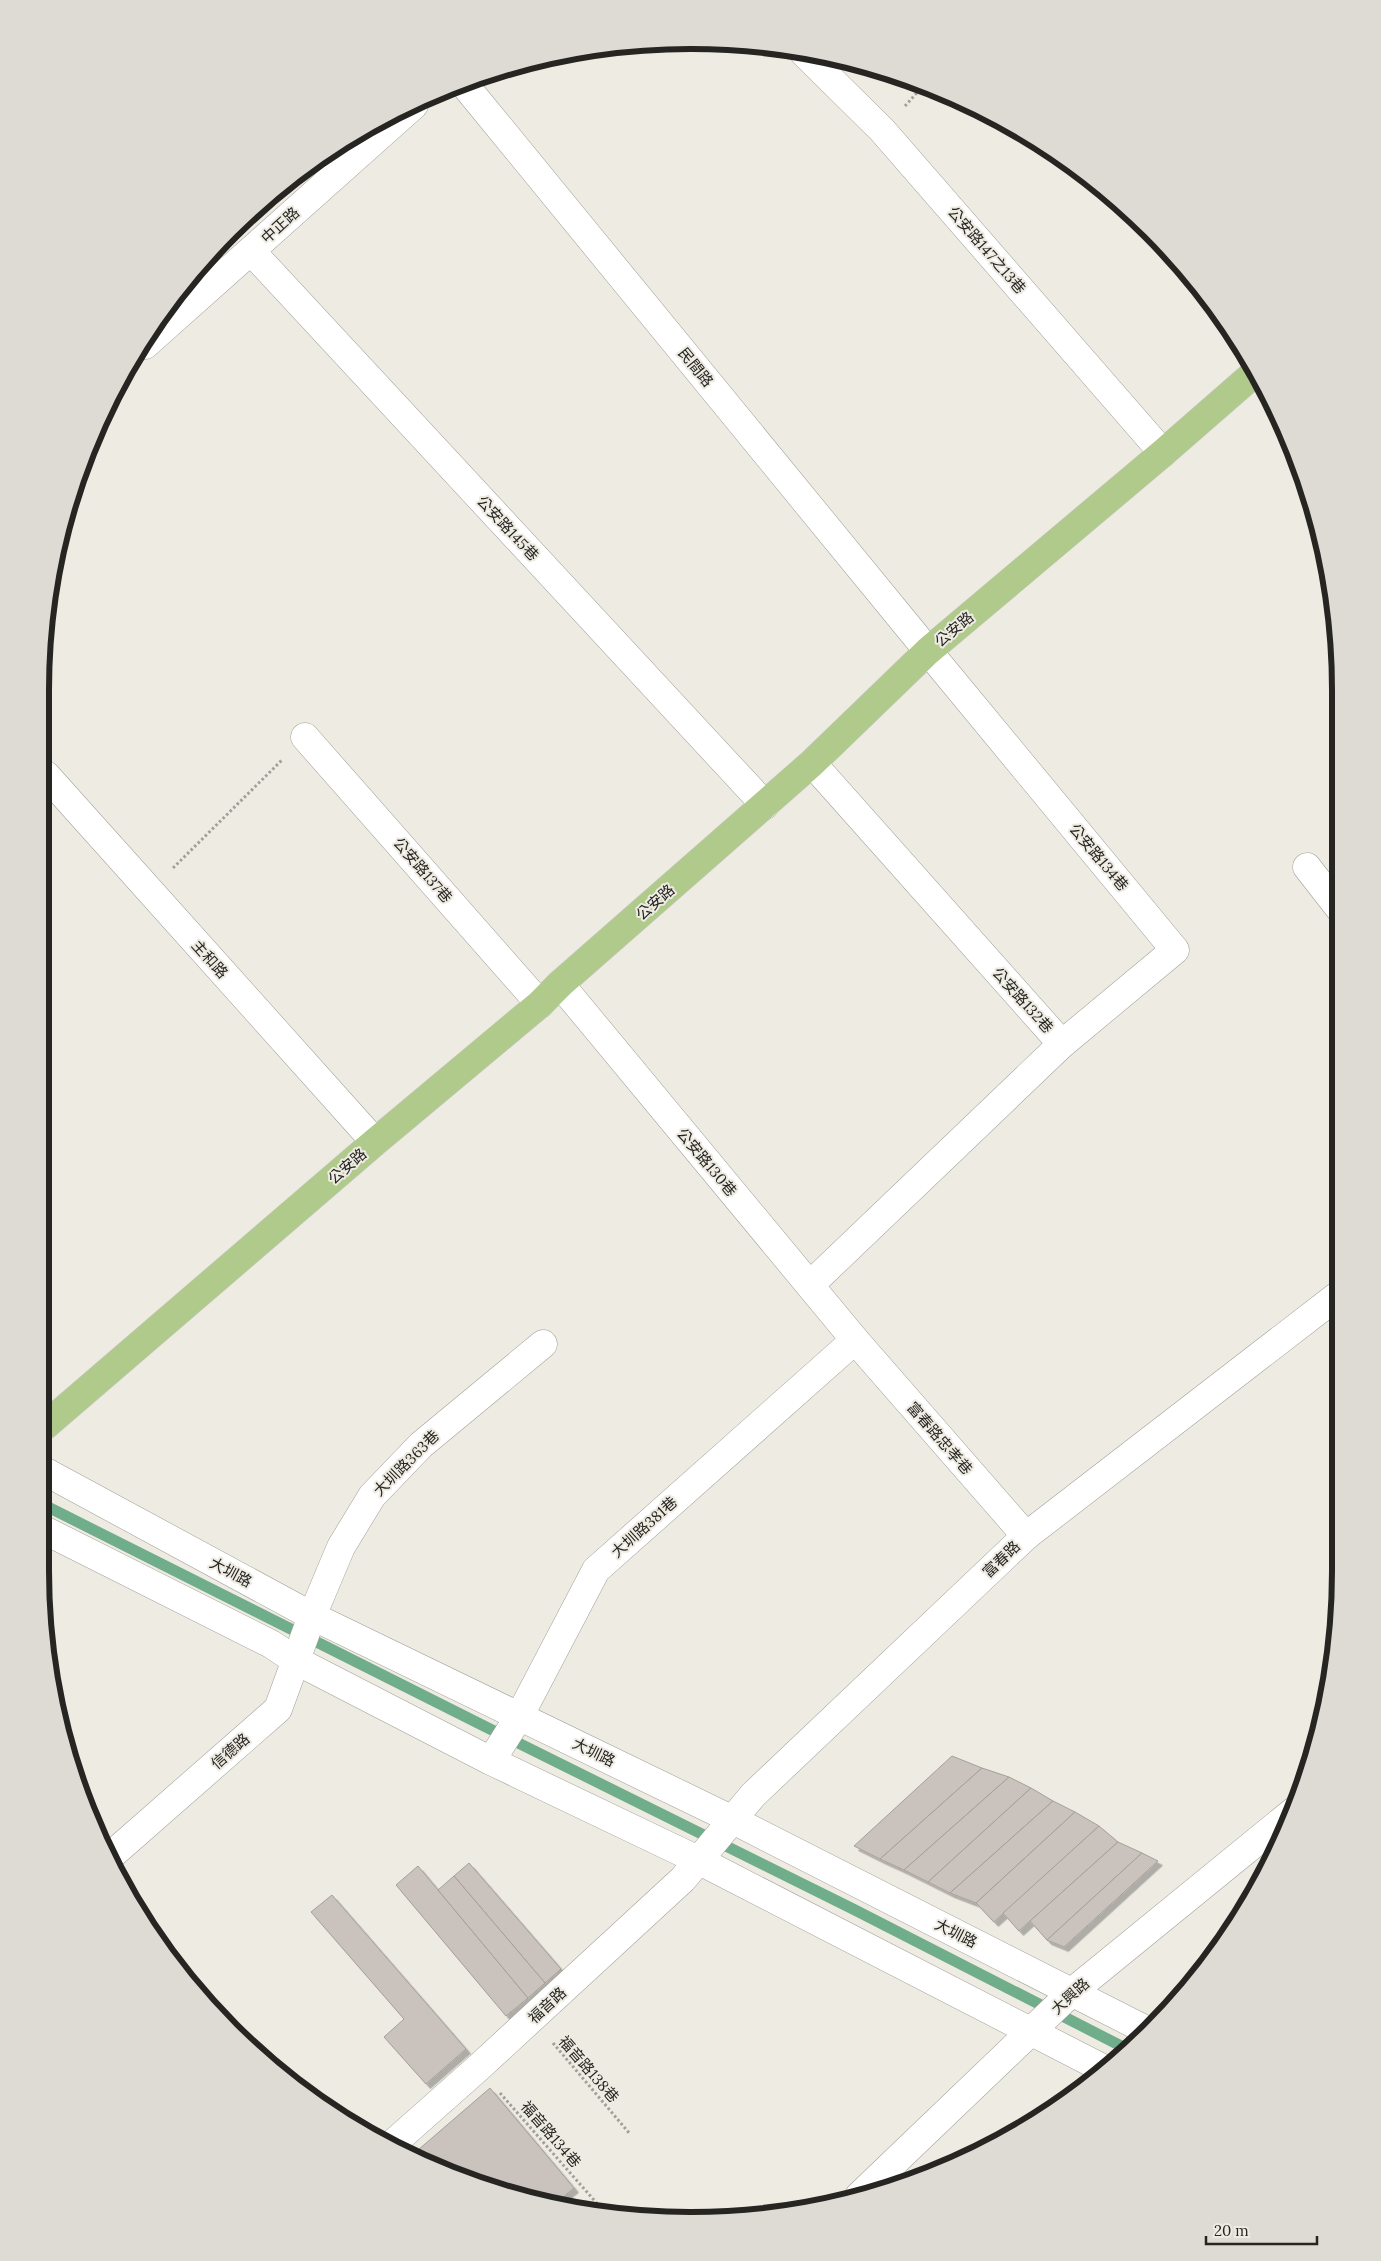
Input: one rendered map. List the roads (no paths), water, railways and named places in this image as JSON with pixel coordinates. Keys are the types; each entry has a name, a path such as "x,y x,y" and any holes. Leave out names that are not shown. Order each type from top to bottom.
{"main road":[{"name":"公安路","path":"49,1423 375,1142 540,1004 560,984 812,763 928,651 1250,377"}],"street":[{"name":"公安路147之13巷","path":"811,60 882,130 1163,453"},
{"name":"民間路","path":"468,89 928,651"},
{"name":"中正路","path":"157,335 396,121"},
{"name":"公安路145巷","path":"251,251 765,805"},
{"name":"公安路134巷","path":"928,651 1175,950 1062,1044"},
{"name":"公安路137巷","path":"305,737 540,1004"},
{"name":"公安路132巷","path":"810,1285 1062,1044 812,763"},
{"name":"主和路","path":"49,778 375,1142"},
{"path":"1308,867 1332,900"},
{"name":"公安路130巷","path":"560,984 855,1340"},
{"name":"富春路","path":"700,1861 753,1795 1026,1536 1332,1300"},
{"name":"富春路忠孝巷","path":"855,1340 1026,1536"},
{"name":"大圳路381巷","path":"491,1761 520,1715 596,1570 855,1340"},
{"name":"大圳路363巷","path":"312,1616 341,1547 372,1496 421,1445 543,1344"},
{"name":"大圳路","path":"49,1474 312,1616 520,1715 733,1820 1140,2028"},
{"path":"49,1533 271,1644 295,1660 491,1761 700,1861 1098,2066"},
{"name":"信德路","path":"114,1853 278,1709 312,1616"},
{"name":"大興路","path":"869,2186 1072,1992 1280,1822"},
{"name":"福音路","path":"396,2140 532,2019 683,1880 700,1861"}],"waterway":[{"path":"49,1508 853,1909 1121,2046"}]}
